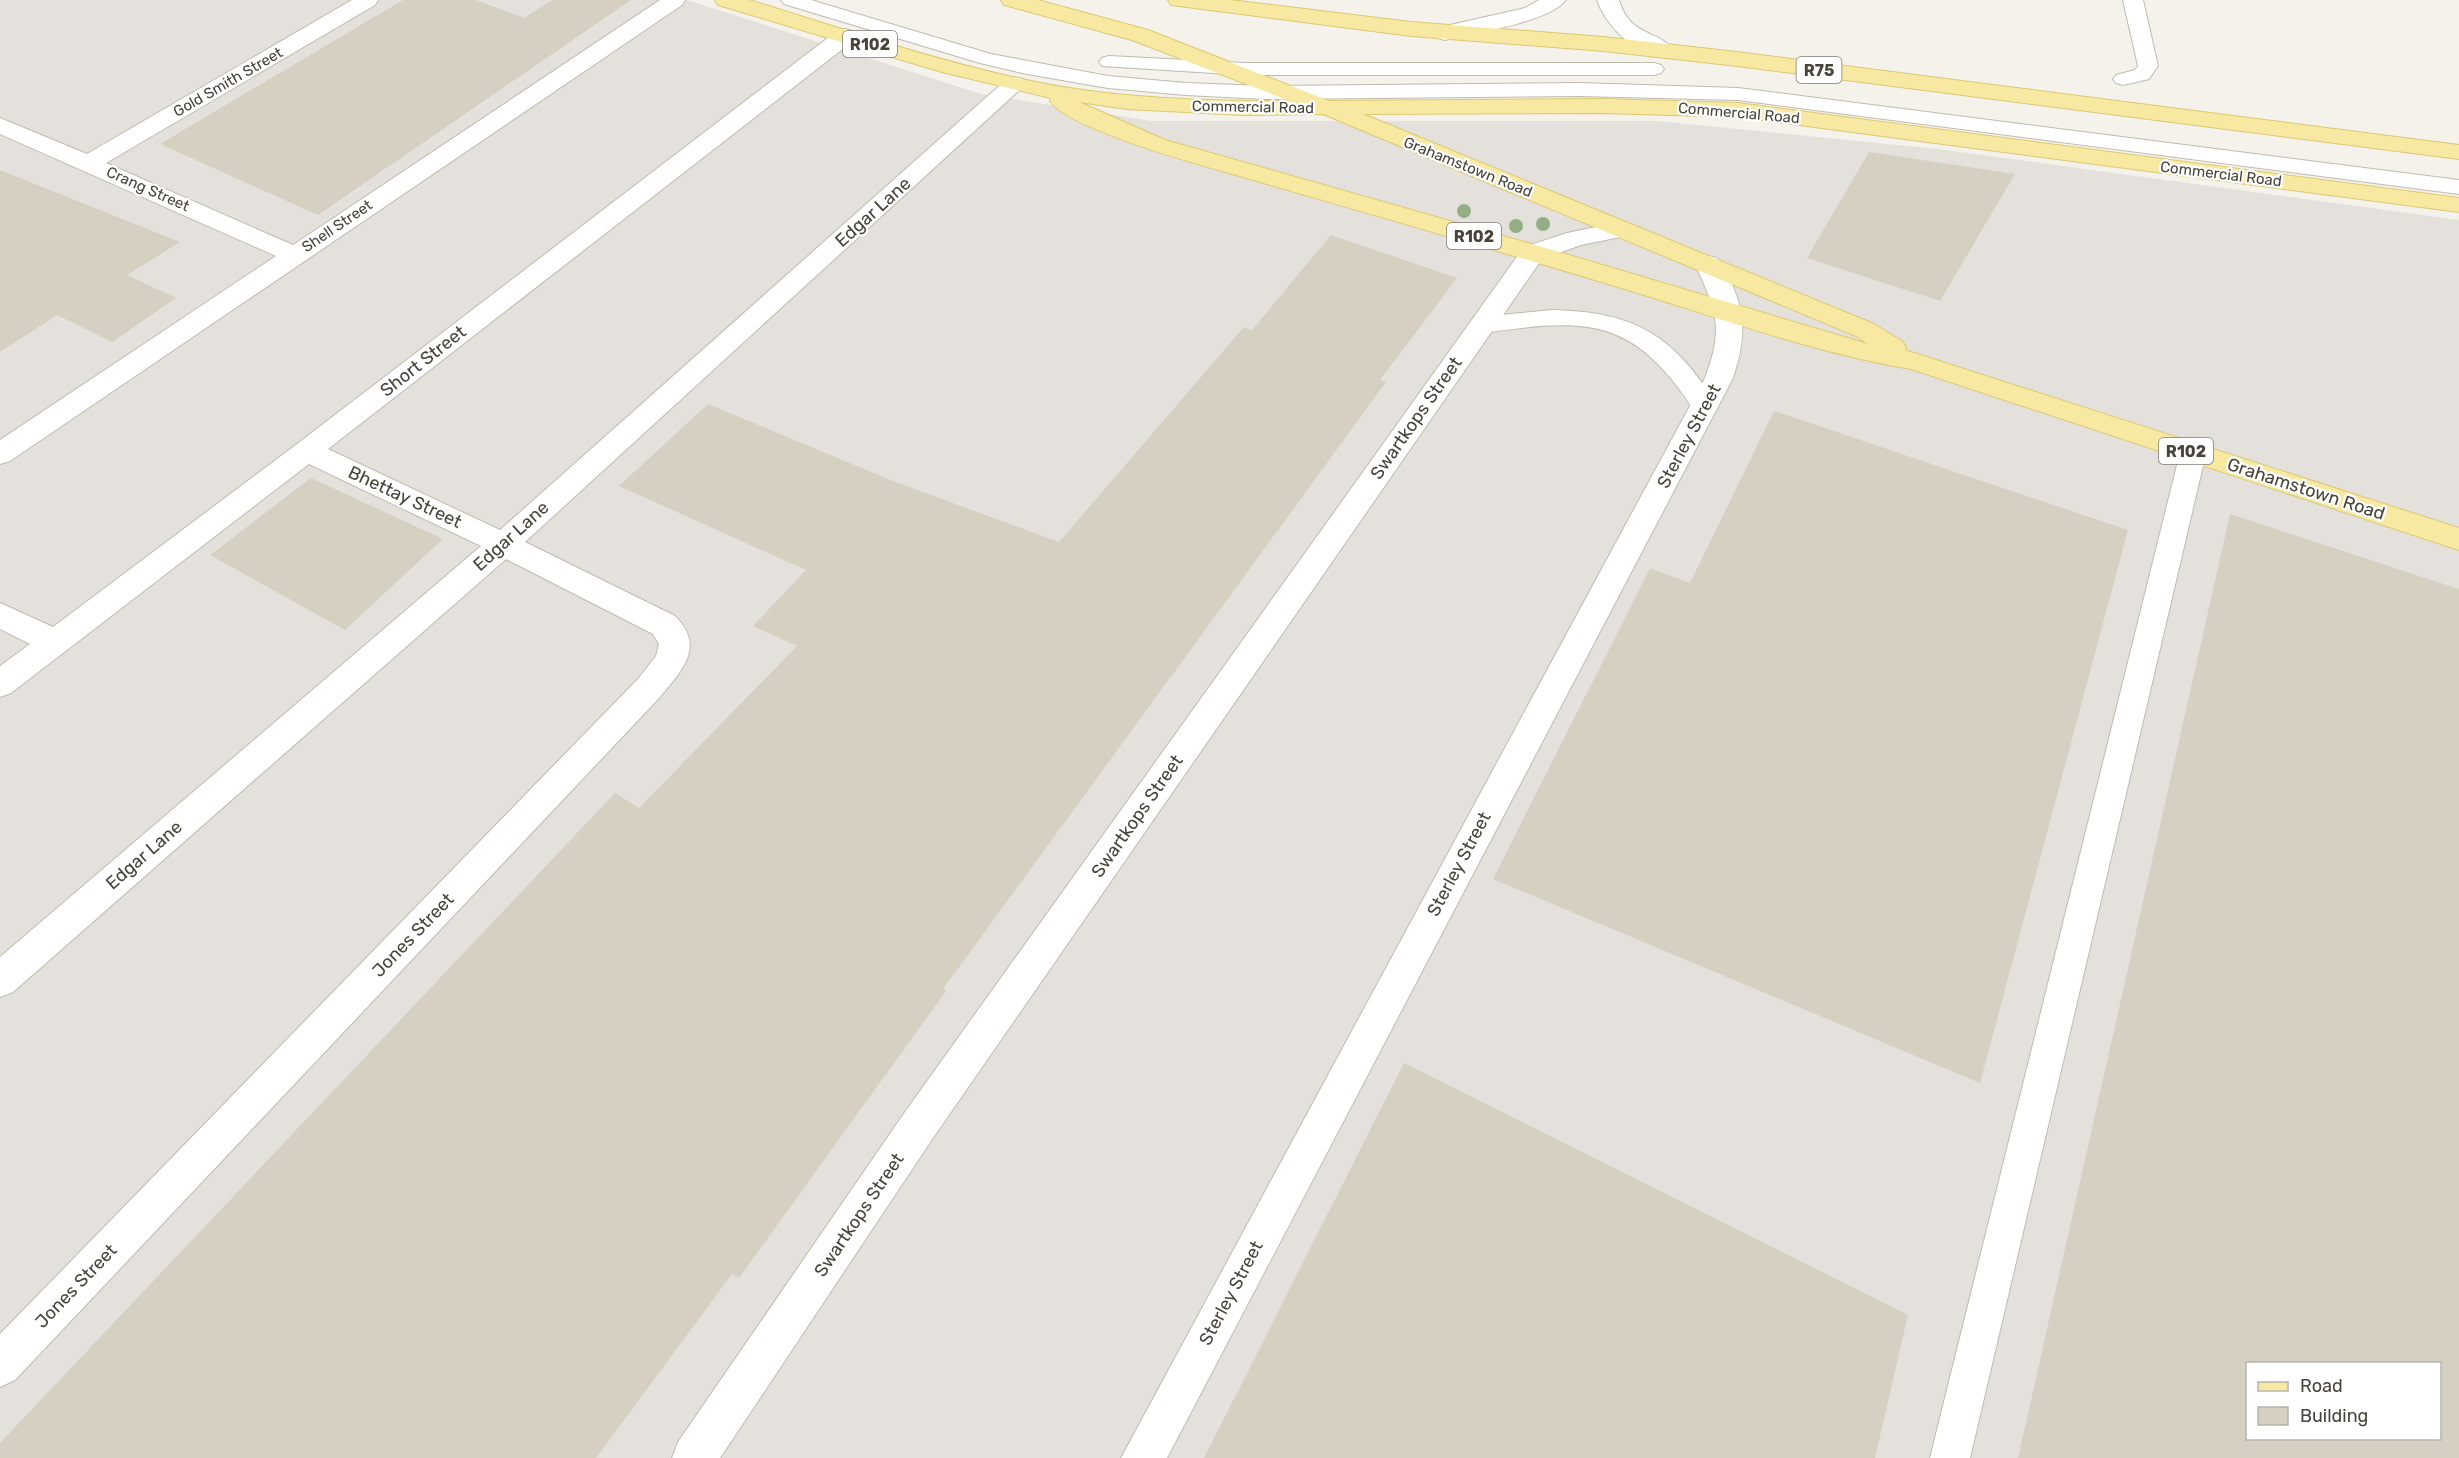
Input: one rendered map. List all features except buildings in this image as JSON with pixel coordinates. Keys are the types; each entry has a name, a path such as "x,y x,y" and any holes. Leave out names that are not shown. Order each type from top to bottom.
{"main road":[{"name":"R102","path":"726,0 950,68 1015,84"},
{"name":"Grahamstown Road","path":"1012,0 1140,35 1288,92 1865,330 1914,361"},
{"name":"R75","path":"1179,0 1445,33 1663,51 2459,152"},
{"name":"Commercial Road","path":"1015,84 1041,90 1161,105 1327,108 1570,105 1738,110 2459,205"},
{"name":"Grahamstown Road","path":"1041,90 1082,112 1157,145 1533,253 1862,352 1914,361 2459,539"}],"street":[{"name":"Gold Smith Street","path":"89,163 367,0"},
{"name":"Shell Street","path":"0,454 674,0"},
{"path":"1445,33 1532,13 1555,0"},
{"path":"1608,0 1618,22 1634,36 1663,51"},
{"name":"Short Street","path":"0,684 307,451 845,36"},
{"name":"Edgar Lane","path":"0,980 503,544 1015,84"},
{"name":"Crang Street","path":"0,125 295,255"},
{"path":"1533,253 1576,238 1621,230"},
{"name":"Swartkops Street","path":"694,1458 920,1125 1533,253"},
{"name":"Sterley Street","path":"1143,1458 1704,407 1730,350 1730,312 1708,264"},
{"name":"Bhettay Street","path":"307,451 503,544"},
{"name":"Jones Street","path":"0,1365 640,697 667,664 674,649 674,637 664,625 503,544"},
{"path":"0,615 54,642"}],"lane":[{"path":"791,0 925,42 1038,71 1149,87 1288,92 1666,88 1738,94 2459,187"},
{"path":"846,0 985,41 1047,54 1129,64 1229,70 1564,67 1674,70 2459,169"},
{"path":"2122,79 2142,75 2148,66 2133,0"},
{"path":"1482,325 1539,316 1599,320 1622,327 1648,340 1670,358 1690,382 1704,407"},
{"path":"1950,1458 2193,453"}],"shaded area":[{"path":"0,0 687,0 981,94 1152,121 1658,121 1938,149 2459,220 2459,1458 0,1458"}]}
